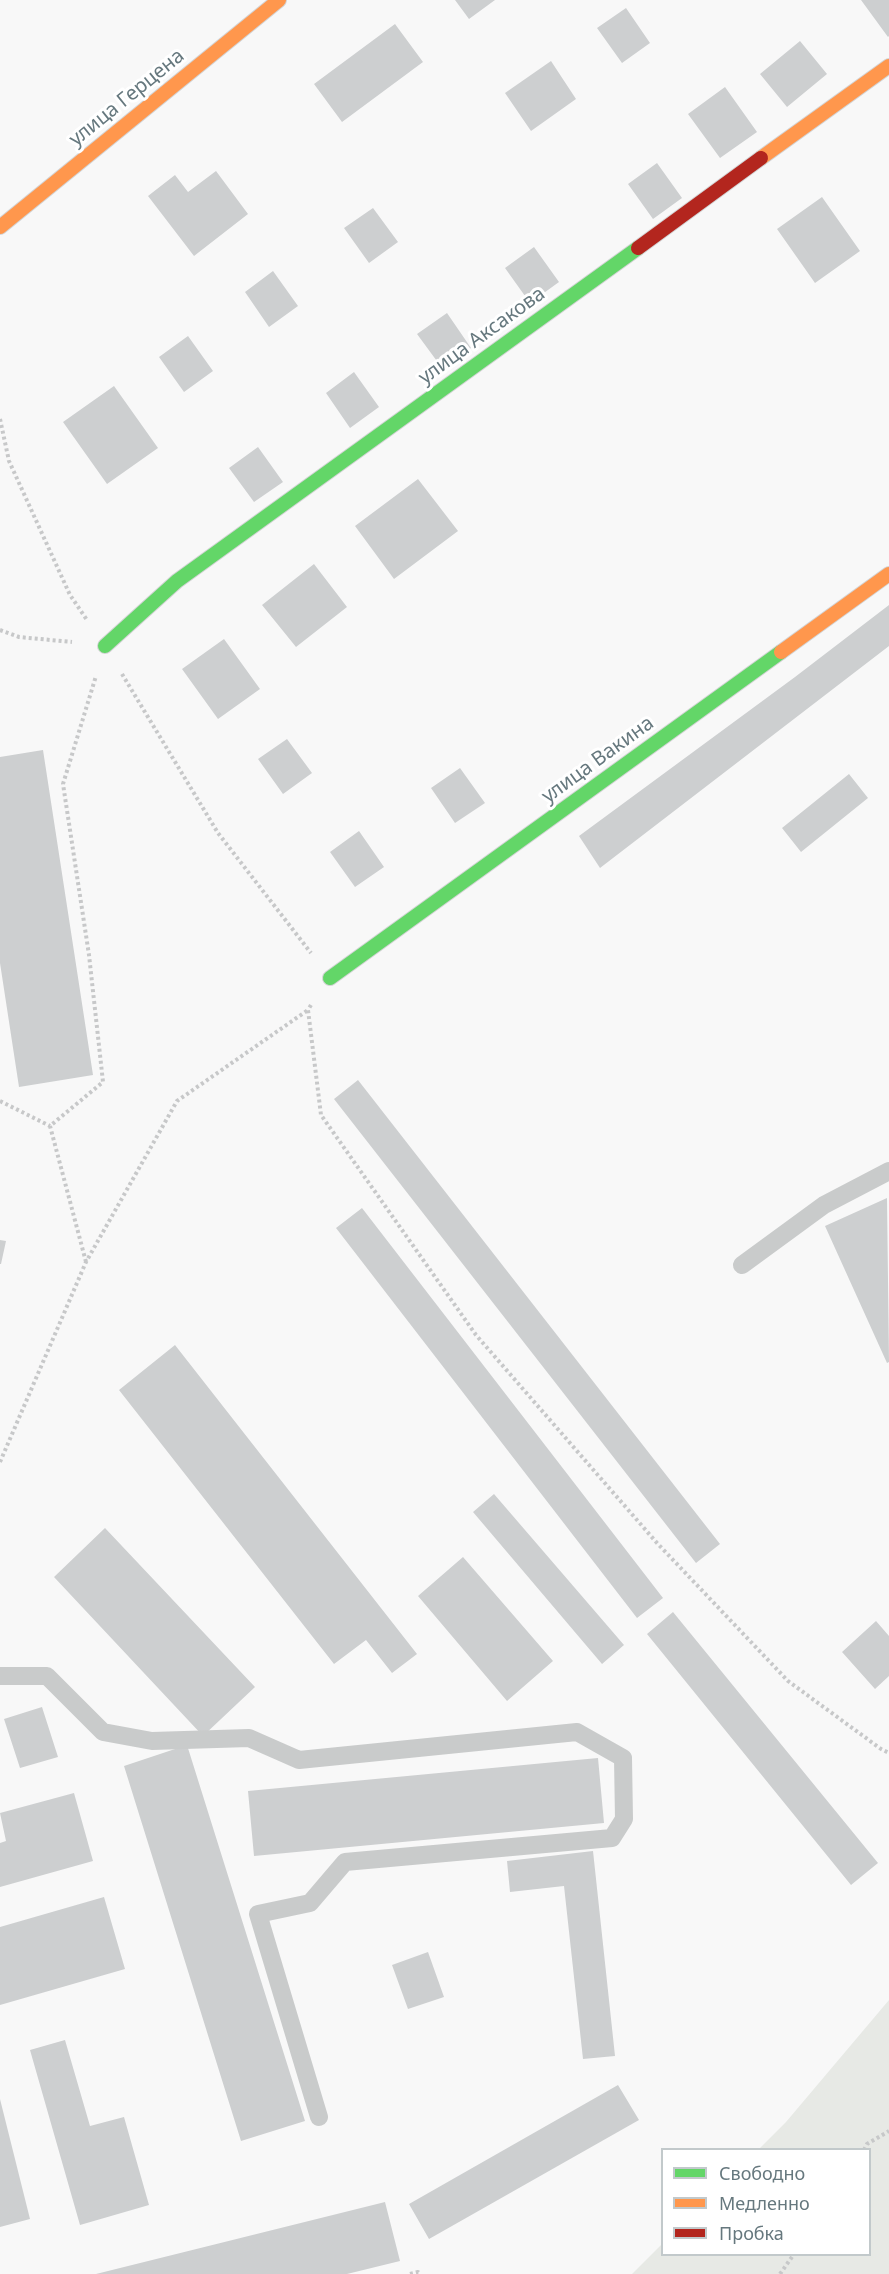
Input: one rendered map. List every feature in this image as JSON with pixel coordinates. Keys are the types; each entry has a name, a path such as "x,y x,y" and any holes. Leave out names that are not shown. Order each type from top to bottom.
{"street":[{"name":"улица Герцена","path":"0,227 279,0"},
{"name":"улица Аксакова","path":"105,646 177,580 889,66"},
{"name":"улица Вакина","path":"330,978 889,574"}],"lane":[{"path":"742,1264 824,1205 889,1171"},
{"path":"0,1676 46,1676 103,1732 152,1741 249,1738 299,1760 577,1732 623,1758 624,1819 612,1838 345,1862 310,1903 258,1914 319,2117"}],"path":[{"path":"0,419 9,461 66,584 218,833 330,978 308,1010 177,1101 86,1262 0,1462"},
{"path":"0,630 19,637 105,646"},
{"path":"50,1126 103,1082 89,955 63,784 105,646"},
{"path":"308,1010 321,1115 476,1335 657,1543 788,1681 889,1753"},
{"path":"0,1101 50,1126 86,1262"},
{"path":"865,2148 867,2144 889,2130"},
{"path":"780,2274 793,2256"},
{"path":"411,2274 418,2272 420,2274"}],"shaded area":[{"path":"889,2000 889,2274 632,2274 661,2245 661,2256 871,2256 871,2148 760,2148 786,2122"}],"building":[{"path":"455,0 495,0 469,19"},
{"path":"861,0 889,0 888,37"},
{"path":"626,8 650,43 622,63 597,28"},
{"path":"395,24 423,62 342,122 314,84"},
{"path":"800,41 827,74 787,107 760,74"},
{"path":"551,61 576,99 531,131 505,93"},
{"path":"725,87 757,132 720,158 688,114"},
{"path":"657,163 682,198 653,219 628,184"},
{"path":"216,171 248,214 194,256 148,196 175,175 188,192"},
{"path":"822,197 860,251 815,283 777,229"},
{"path":"373,208 398,242 369,263 344,228"},
{"path":"534,247 559,282 530,303 505,268"},
{"path":"273,271 298,306 269,327 245,292"},
{"path":"447,313 471,348 442,368 417,334"},
{"path":"188,336 213,371 184,392 159,357"},
{"path":"354,372 379,407 350,428 326,393"},
{"path":"114,386 158,448 107,484 63,422"},
{"path":"258,447 283,482 254,502 229,468"},
{"path":"418,479 458,531 394,579 355,526"},
{"path":"314,564 347,607 296,647 262,605"},
{"path":"889,605 889,646 600,868 579,836"},
{"path":"224,639 260,689 218,719 182,669"},
{"path":"287,739 312,773 283,794 258,759"},
{"path":"43,750 93,1075 19,1087 0,963 0,757"},
{"path":"460,768 485,803 455,823 431,788"},
{"path":"849,774 868,798 801,852 782,828"},
{"path":"359,831 384,867 355,887 330,852"},
{"path":"358,1080 720,1544 696,1563 334,1099"},
{"path":"887,1198 889,1362 887,1363 825,1226"},
{"path":"362,1208 663,1598 637,1618 336,1228"},
{"path":"0,1240 6,1241 1,1264 0,1264"},
{"path":"175,1345 417,1654 392,1673 366,1640 334,1664 119,1390"},
{"path":"494,1494 624,1645 602,1664 473,1512"},
{"path":"105,1528 255,1687 203,1736 54,1577"},
{"path":"463,1557 553,1661 507,1701 418,1596"},
{"path":"673,1612 878,1863 851,1885 647,1634"},
{"path":"876,1621 889,1636 889,1676 875,1689 842,1652"},
{"path":"42,1707 58,1757 20,1768 4,1719"},
{"path":"187,1745 305,2121 241,2141 124,1766"},
{"path":"598,1758 604,1823 254,1856 248,1791"},
{"path":"74,1793 93,1861 0,1887 0,1843 6,1841 0,1813"},
{"path":"593,1851 615,2056 583,2059 564,1886 510,1892 507,1861"},
{"path":"104,1897 125,1969 0,2005 0,1927"},
{"path":"428,1952 444,1997 408,2009 392,1965"},
{"path":"65,2040 90,2126 124,2117 149,2205 80,2225 30,2050"},
{"path":"618,2085 639,2120 429,2239 409,2204"},
{"path":"0,2099 30,2219 0,2227"},
{"path":"385,2202 400,2261 347,2274 96,2274"}],"traffic: fast":[{"path":"105,646 177,581 638,248"},
{"path":"330,978 781,652"}],"traffic: slow":[{"path":"0,227 279,0"},
{"path":"761,158 889,66"},
{"path":"781,652 889,574"}],"traffic: jam":[{"path":"638,248 761,158"}]}
